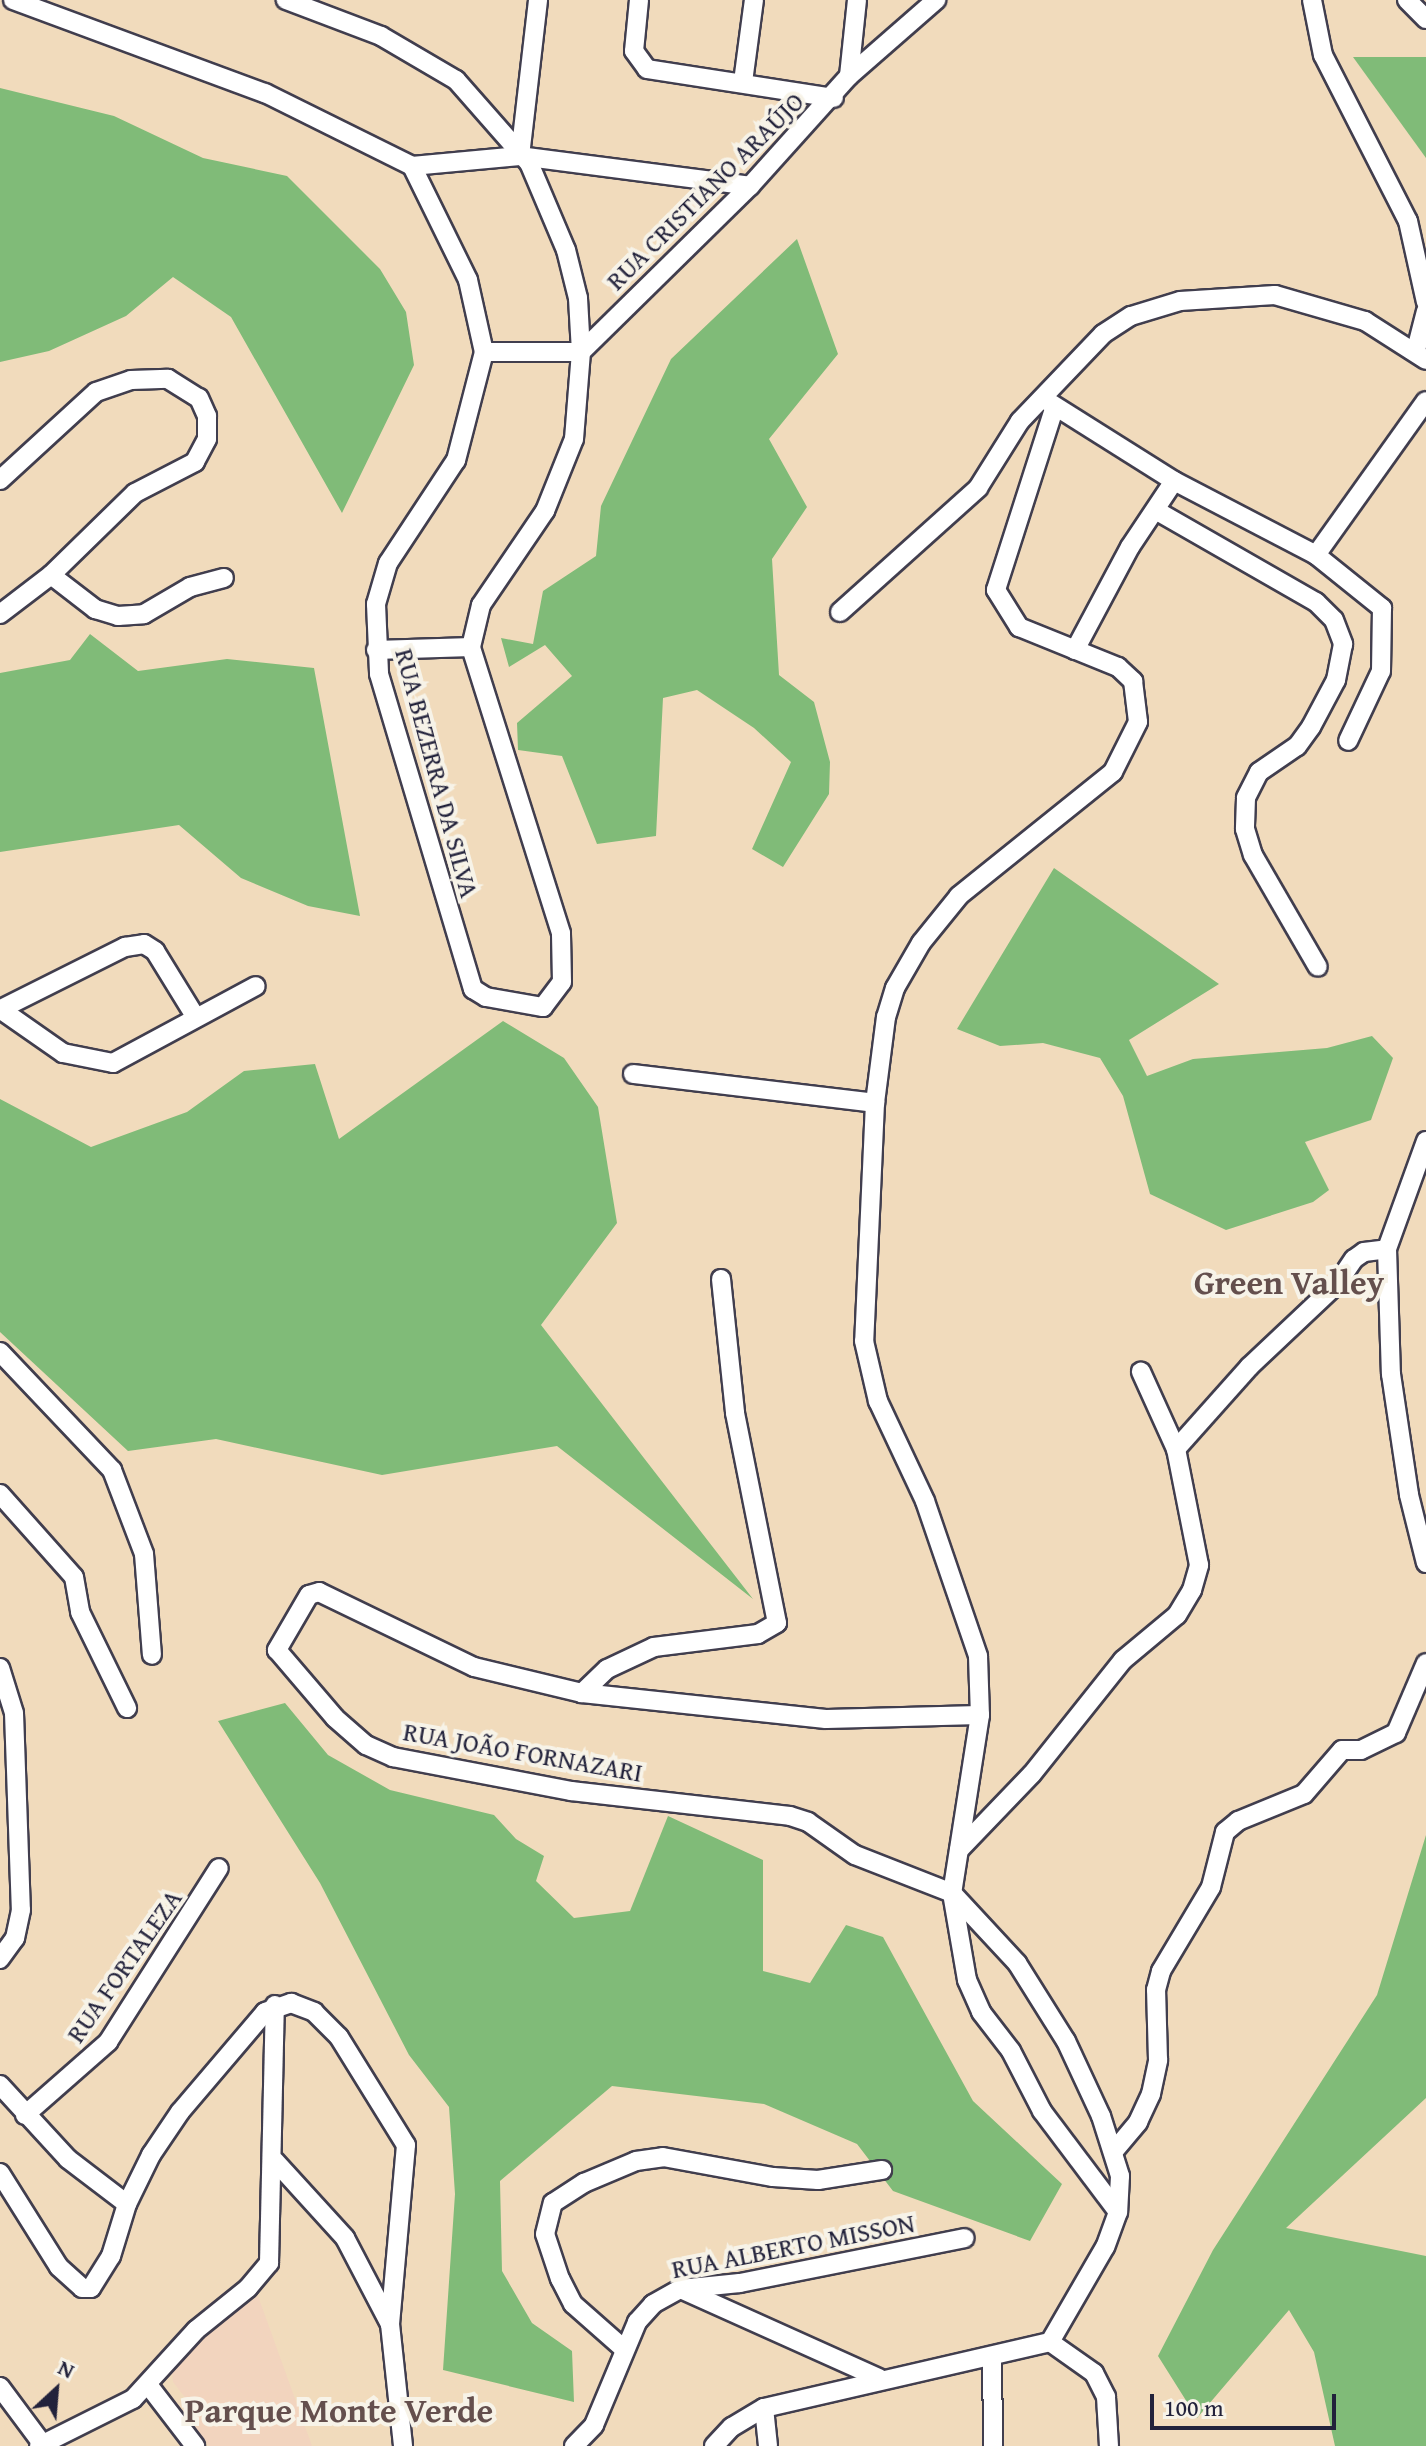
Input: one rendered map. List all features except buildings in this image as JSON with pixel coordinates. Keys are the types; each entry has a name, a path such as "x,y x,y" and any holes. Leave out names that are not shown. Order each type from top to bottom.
{"street":[{"path":"13,0 265,93 412,166 520,156 750,186"},
{"path":"286,0 437,64 475,99 520,156 547,200 566,250 578,298 581,352 574,439 545,511 481,605 471,647 376,650"},
{"path":"639,0 634,51 638,62 658,73 743,82 834,98"},
{"path":"743,82 754,0"},
{"path":"849,76 857,0"},
{"name":"RUA CRISTIANO ARAÚJO","path":"581,352 750,186 834,98 849,76 936,0"},
{"path":"1312,0 1323,55 1408,221 1426,302"},
{"path":"1407,0 1426,19"},
{"path":"520,156 532,3"},
{"name":"RUA BEZERRA DA SILVA","path":"412,166 468,280 484,352 456,460 388,563 376,604 379,674 473,989 528,1007 543,1007 558,993 565,956 561,933 471,647"},
{"path":"1118,2212 1068,2150 1011,2051 981,2012 967,1980 952,1893 980,1715 978,1656 958,1589 868,1364 864,1279 875,1103 886,1017 905,967 921,943 986,871 1113,772 1133,738 1139,706 1133,681 1104,659 1019,627 996,590 1049,404 1103,334 1131,316 1180,301 1287,297 1365,321 1421,355 1426,311"},
{"path":"484,352 581,352"},
{"path":"0,480 96,392 131,380 168,379 199,398 207,439 195,462 135,493 51,575 0,614"},
{"path":"1316,555 1426,401"},
{"path":"1049,404 1174,481 1316,555 1382,608 1381,671 1348,741"},
{"path":"840,612 978,488 1020,421 1049,404"},
{"path":"1075,650 1130,547 1157,511 1174,481"},
{"path":"1157,511 1316,602 1334,620 1343,644 1336,680 1311,727 1297,746 1259,772 1246,798 1245,829 1253,855 1318,967"},
{"path":"51,575 95,609 118,616 144,614 190,587 224,578"},
{"path":"195,1016 163,962 144,944 125,947 0,1009 63,1053 113,1063 140,1053 195,1016 256,986"},
{"path":"633,1074 875,1103"},
{"path":"1426,1141 1387,1249 1391,1374 1409,1495 1426,1563"},
{"path":"1176,1449 1249,1367 1337,1284 1354,1259 1364,1252 1387,1249"},
{"path":"582,1693 607,1669 654,1647 775,1627 778,1619 735,1413 721,1279"},
{"path":"0,1352 112,1470 144,1554 152,1655"},
{"path":"959,1850 1032,1774 1123,1660 1177,1615 1192,1590 1199,1565 1176,1449 1141,1372"},
{"path":"0,1494 74,1577 80,1612 127,1708"},
{"name":"RUA JOÃO FORNAZARI","path":"952,1893 855,1855 808,1822 790,1816 571,1791 393,1757 366,1745 335,1718 277,1650 309,1595 319,1592 474,1667 582,1693 826,1719 980,1715"},
{"path":"1114,2151 1138,2122 1151,2094 1158,2060 1158,1980 1211,1887 1225,1832 1238,1821 1304,1794 1342,1750 1361,1750 1396,1733 1426,1663"},
{"path":"0,1668 14,1713 21,1910 15,1938 0,1959"},
{"name":"RUA FORTALEZA","path":"25,2115 108,2042 219,1868"},
{"path":"714,2446 764,2408 879,2378 992,2358 1050,2342 1105,2247 1118,2212 1120,2176 1114,2151 1066,2041 1043,2002 1017,1963 952,1893"},
{"path":"0,2387 42,2445 149,2386 196,2330 248,2288 269,2263 275,2161 275,2005"},
{"path":"0,2173 59,2267 82,2288 91,2288 100,2279 127,2204 180,2112 275,2005 303,2005 339,2037 400,2130 407,2163 390,2324 403,2446"},
{"path":"0,2085 68,2159 127,2204"},
{"path":"624,2349 573,2304 560,2279 545,2234 553,2203 584,2183 636,2161 663,2157 773,2177 818,2180 882,2170"},
{"path":"275,2161 345,2238 390,2324"},
{"name":"RUA ALBERTO MISSON","path":"574,2446 594,2425 624,2349 653,2304 680,2289 740,2283 965,2238"},
{"path":"680,2289 879,2378"},
{"path":"1050,2342 1094,2373 1106,2397 1109,2446"},
{"path":"992,2358 993,2446"},
{"path":"149,2386 195,2446"},
{"path":"764,2408 768,2446"}],"shaded area":[{"path":"258,2296 312,2446 209,2446 183,2411 187,2400 173,2382 172,2370 189,2345"}],"green space":[{"path":"1353,57 1426,57 1426,158"},
{"path":"0,88 114,116 203,158 287,176 380,269 406,312 414,365 342,513 231,317 173,277 126,316 49,351 0,362"},
{"path":"797,239 838,354 769,439 807,507 772,559 779,675 814,702 830,762 829,794 783,867 752,849 791,762 754,728 697,690 663,698 656,836 597,844 562,756 518,750 517,723 572,676 545,645 509,667 501,638 533,644 543,591 596,556 601,506 671,359"},
{"path":"90,634 138,671 227,659 314,668 360,916 308,906 241,878 179,825 0,852 0,673 70,660"},
{"path":"1054,868 1219,984 1129,1040 1147,1076 1193,1059 1327,1048 1372,1036 1393,1058 1371,1120 1305,1142 1329,1190 1313,1202 1226,1230 1150,1194 1123,1096 1100,1058 1043,1043 1000,1046 957,1029"},
{"path":"503,1021 564,1058 598,1107 617,1223 541,1325 753,1599 557,1446 382,1475 216,1439 128,1451 0,1332 0,1099 91,1147 187,1112 244,1071 315,1064 339,1139"},
{"path":"285,1703 328,1755 390,1790 494,1815 516,1839 544,1856 536,1881 574,1918 630,1911 668,1816 763,1860 763,1971 810,1983 846,1925 883,1937 973,2101 1062,2184 1030,2241 893,2191 857,2144 764,2104 612,2086 500,2181 502,2271 532,2323 572,2351 574,2402 443,2370 455,2194 449,2107 409,2055 320,1883 218,1721"},
{"path":"1426,1835 1426,2098 1286,2228 1426,2256 1426,2446 1335,2446 1314,2352 1289,2310 1197,2418 1158,2356 1213,2250 1377,1995"}],"district":[{"name":"Green Valley","path":"1289,1282"},
{"name":"Parque Monte Verde","path":"339,2410"}]}
